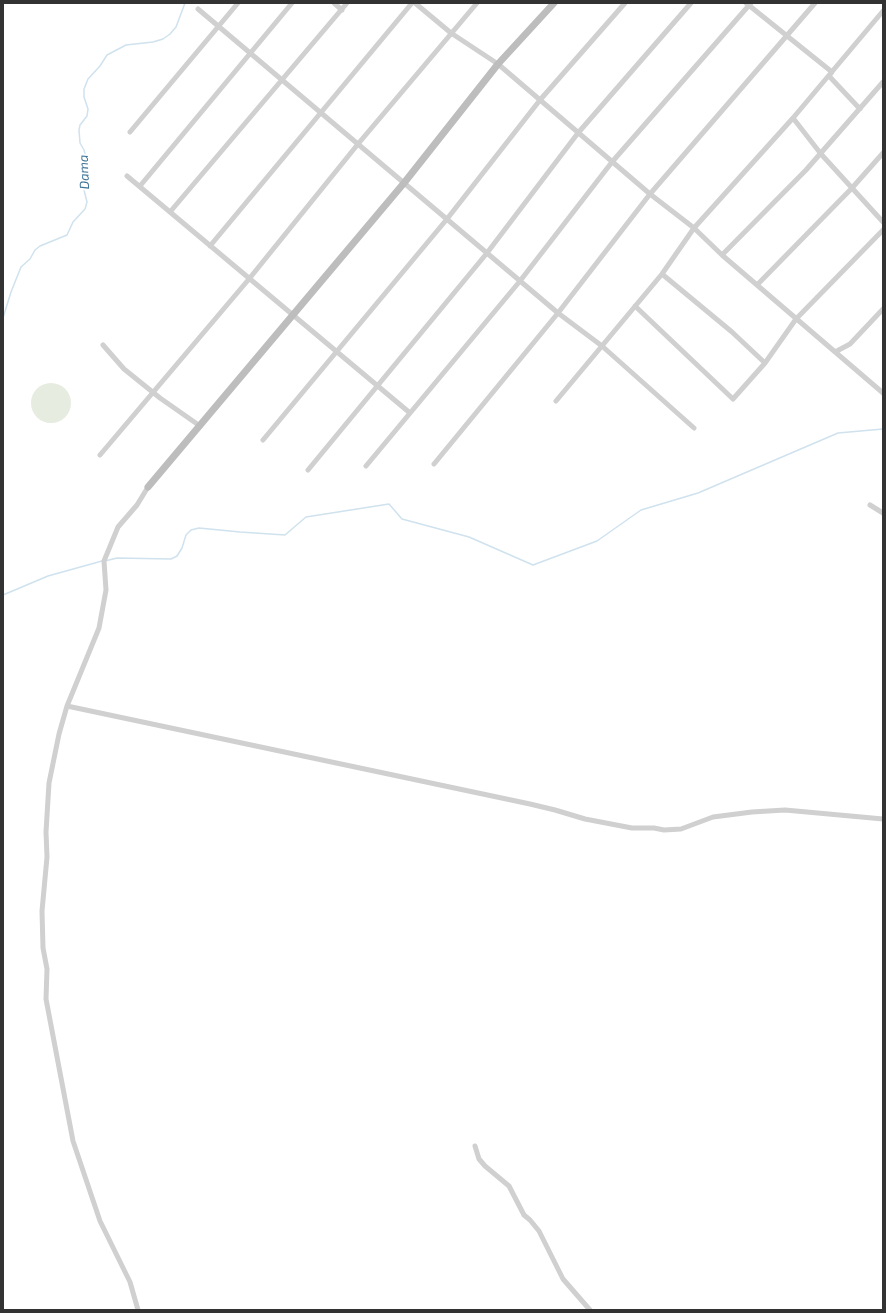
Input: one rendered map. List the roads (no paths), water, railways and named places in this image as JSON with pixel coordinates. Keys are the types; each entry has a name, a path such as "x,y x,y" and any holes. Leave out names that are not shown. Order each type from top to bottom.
{"street":[{"path":"130,132 238,3"},
{"path":"140,186 292,3"},
{"path":"334,3 342,10"},
{"path":"170,212 347,3"},
{"path":"210,246 414,3 451,33 498,64 650,194 694,228 757,286 883,393"},
{"path":"100,455 249,279 358,144 477,3"},
{"path":"138,1310 130,1282 100,1221 77,1156 69,1125 46,999 47,969 43,948 42,911 47,856 47,802 53,759 67,706 99,628 106,590 104,561 118,527 137,505 148,487 404,183 498,64 554,3"},
{"path":"263,440 447,219 540,100 625,3"},
{"path":"308,470 487,253 578,133 691,3"},
{"path":"434,464 558,314 650,194 815,3"},
{"path":"366,466 520,281 612,162 749,4 832,72"},
{"path":"198,9 558,314 602,346 694,428"},
{"path":"556,401 662,274 694,228 793,118 883,11"},
{"path":"832,72 829,76 860,109"},
{"path":"722,255 806,170 883,82"},
{"path":"793,118 820,154 883,222"},
{"path":"757,286 852,188 883,153"},
{"path":"127,176 410,414"},
{"path":"635,306 733,399 765,362 796,319 883,230"},
{"path":"662,274 732,332 765,362"},
{"path":"834,352 850,344 883,309"},
{"path":"103,345 120,366 200,426"},
{"path":"870,505 883,513"},
{"path":"67,706 530,804 555,810 585,820 632,828 654,828 664,830 682,829 712,818 752,812 785,810 883,819"},
{"path":"475,1146 479,1159 509,1186 524,1215 539,1231 563,1279 590,1310"}],"waterway":[{"name":"Dama","path":"3,318 21,267 30,259 35,250 40,246 67,235 73,222 85,209 87,202 82,182 87,161 80,143 79,130 80,125 87,116 88,109 84,97 84,89 88,79 100,66 107,55 126,45 153,42 163,39 170,34 176,27 185,3"},
{"path":"105,561 117,558 171,559 177,556 182,548 186,535 191,530 199,528 285,535 306,517 389,504 402,519 469,537 533,565 597,541 641,510 698,493 838,433 883,429"},
{"path":"3,595 48,576 102,561"}]}
